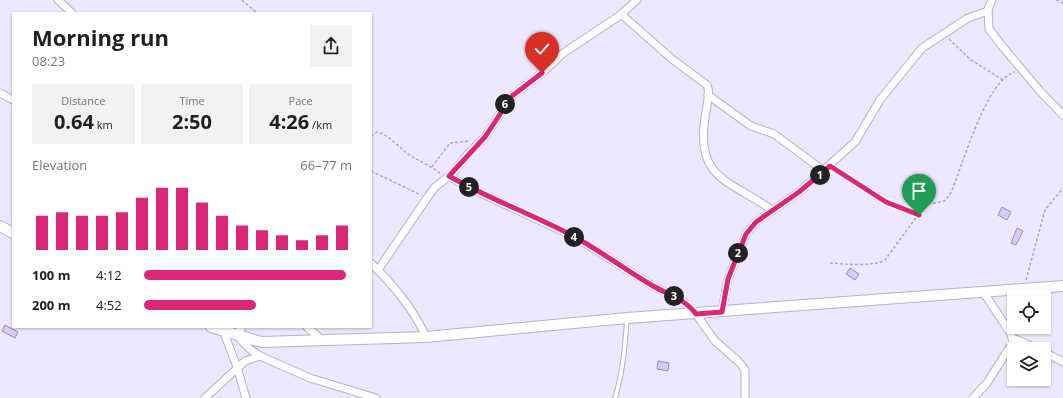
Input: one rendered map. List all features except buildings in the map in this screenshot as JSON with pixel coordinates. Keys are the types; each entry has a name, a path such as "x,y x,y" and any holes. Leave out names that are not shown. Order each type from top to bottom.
{"street":[{"path":"58,0 71,12"},
{"path":"378,270 435,186 482,141 512,96 542,73 562,54 621,14 637,0"},
{"path":"992,0 988,11 990,28 1002,46 1023,71 1063,114"},
{"path":"722,312 728,279 746,234 756,222 799,192 855,142 880,100 910,60 922,48 968,18 988,11"},
{"path":"621,14 672,59 707,85 708,94 703,127 703,144 706,159 714,172 729,185 772,210"},
{"path":"0,93 12,99"},
{"path":"708,94 751,126 774,134 827,168"},
{"path":"447,176 575,237 653,286 684,302 696,314 715,341 739,362 745,370 745,398"},
{"path":"0,226 12,232"},
{"path":"372,264 401,295 420,323 426,337"},
{"path":"212,328 224,333 239,333 260,342 426,337 627,318 1063,286"},
{"path":"984,292 1013,338 1022,342"},
{"path":"307,328 323,340"},
{"path":"224,333 237,367 246,398"},
{"path":"239,333 250,349 260,356 310,378 376,398"},
{"path":"973,398 986,383 1011,346 1013,338"},
{"path":"205,398 237,367 251,357 260,356"},
{"path":"1051,356 1063,362"}],"lane":[{"path":"614,398 620,379 625,349 627,318"}],"path":[{"path":"242,0 256,12"},
{"path":"1056,0 1063,3"},
{"path":"943,33 962,54 1003,80"},
{"path":"830,263 880,263 885,260 918,215 929,204 944,201 950,195 976,127 995,90 1003,80 1013,73 1023,71"},
{"path":"372,135 377,132 382,133 410,154 447,176"},
{"path":"432,167 450,143 482,141"},
{"path":"827,168 886,202 918,215"},
{"path":"372,171 427,198"},
{"path":"1023,289 1045,210 1063,188"}],"route":[{"path":"542,73 512,96 485,137 449,176 474,190 503,202 575,237 653,286 684,302 691,307 696,314 722,312 728,279 746,234 756,222 799,192 830,166 886,202 916,216 919,215"}]}
